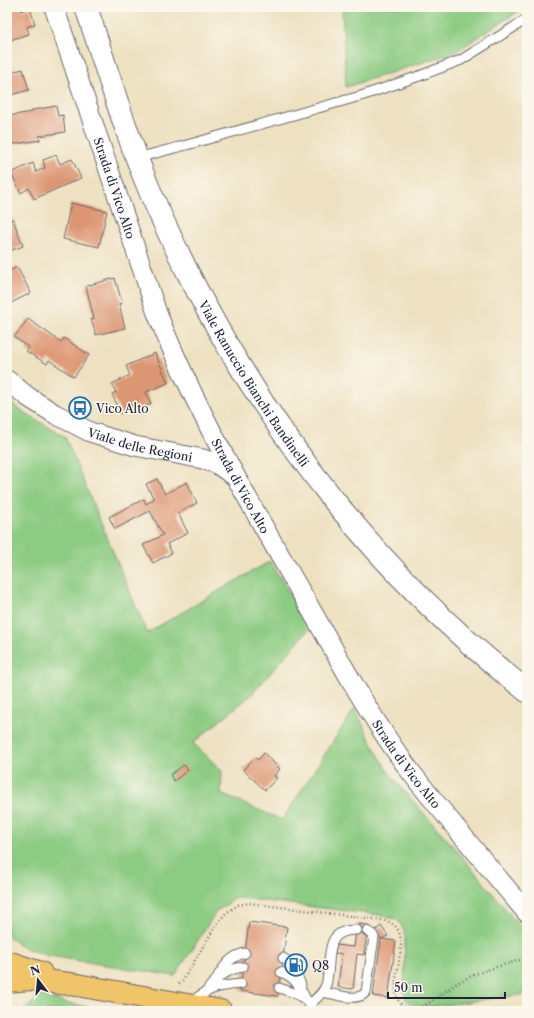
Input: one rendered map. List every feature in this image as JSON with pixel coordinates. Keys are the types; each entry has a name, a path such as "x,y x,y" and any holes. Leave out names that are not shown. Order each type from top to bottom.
{"main road":[{"path":"7,962 77,985"},
{"path":"7,981 30,979 77,985 221,1011"}],"street":[{"name":"Strada di Vico Alto","path":"54,7 157,313 181,370 209,428 235,477 389,741 429,794 527,913"},
{"name":"Viale Ranuccio Bianchi Bandinelli","path":"86,7 137,158 158,210 210,317 242,372 286,438 357,528 413,590 481,654 527,691"},
{"name":"Viale delle Regioni","path":"7,380 28,397 55,414 90,432 134,446 203,459 222,466 235,477"}],"lane":[{"path":"137,158 364,95 422,75 461,60 527,19"},
{"path":"310,1005 323,992 327,979 330,951 333,940 337,934 342,931 357,930"},
{"path":"323,992 359,997 366,992 368,988 374,937 367,931"},
{"path":"187,1006 206,991 228,962 238,955 245,953"},
{"path":"283,958 293,965 299,978 301,989"},
{"path":"216,979 234,968 243,967"},
{"path":"281,972 294,979 310,1005"},
{"path":"206,991 215,987 241,984"},
{"path":"279,988 297,994 310,1005"}],"green space":[{"path":"342,7 525,7 455,52 346,87"},
{"path":"7,400 25,413 65,437 147,633 270,561 310,628 251,695 193,743 222,771 221,794 282,820 355,708 371,742 388,771 454,847 527,935 527,994 437,1006 421,1007 409,1003 406,1000 404,992 404,931 400,923 395,919 380,915 240,898 235,898 216,912 175,976 49,956 21,946 7,935"},
{"path":"40,995 66,1003 109,1011 24,1011"}],"building":[{"path":"7,7 20,7 21,11 30,8 35,24 27,27 29,34 7,41"},
{"path":"23,69 29,90 7,96 7,73"},
{"path":"56,106 58,116 63,115 65,132 39,136 40,140 9,145 7,130 10,129 8,116"},
{"path":"56,155 60,164 72,159 81,178 34,199 29,188 21,193 11,173 33,163 36,172 45,168 43,160"},
{"path":"71,203 107,211 99,247 63,239"},
{"path":"13,219 23,246 7,252 7,221"},
{"path":"17,267 31,293 7,305 7,272"},
{"path":"115,278 122,303 119,304 125,328 96,335 91,319 94,319 86,286"},
{"path":"28,319 61,342 64,338 89,355 74,377 49,360 47,364 26,351 28,347 14,337"},
{"path":"155,353 168,383 146,392 151,404 132,412 131,410 121,414 112,394 116,392 112,384 130,375 126,366"},
{"path":"157,479 165,494 187,482 197,503 178,513 188,533 167,544 172,553 153,563 143,545 163,535 150,511 115,529 109,517 144,499 146,504 154,499 146,484"},
{"path":"264,753 280,769 274,776 277,778 265,790 243,770 255,757 258,760"},
{"path":"184,765 188,770 174,781 170,775"},
{"path":"249,922 287,927 278,996 240,991"},
{"path":"357,924 368,925 364,955 357,954 353,989 338,987 342,954 335,953 336,945 354,947"},
{"path":"381,926 388,936 381,939 375,931"},
{"path":"381,939 396,941 388,998 373,996"}],"place":[{"name":"Vico Alto","path":"80,408"},
{"name":"Q8","path":"296,965"}]}
